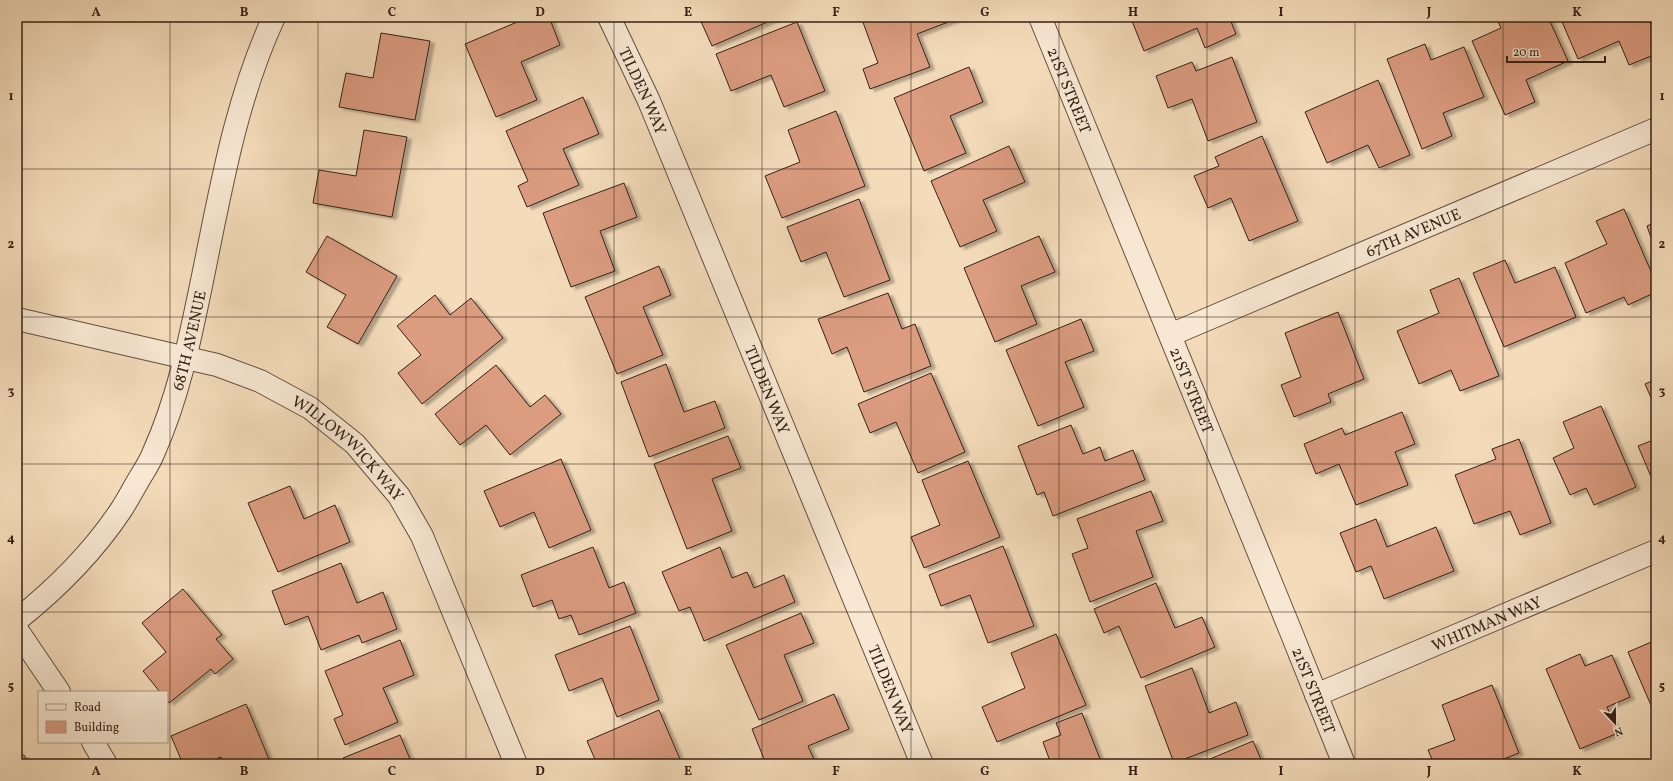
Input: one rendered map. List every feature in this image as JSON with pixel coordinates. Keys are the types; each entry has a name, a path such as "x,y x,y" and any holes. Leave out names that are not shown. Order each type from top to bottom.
{"street":[{"name":"68TH AVENUE","path":"17,620 37,604 82,560 121,510 152,456 170,412 186,358 221,187 240,106 260,47 274,17"},
{"name":"TILDEN WAY","path":"609,17 649,101 922,764"},
{"name":"21ST STREET","path":"1040,17 1344,764"},
{"name":"67TH AVENUE","path":"1170,335 1656,129"},
{"name":"WILLOWWICK WAY","path":"17,318 217,366 260,381 310,408 355,444 399,496 422,536 516,764"},
{"name":"WHITMAN WAY","path":"1316,695 1656,551"},
{"path":"17,630 58,691"},
{"path":"94,743 106,764"}],"building":[{"path":"529,17 549,17 560,45 521,62 537,100 496,117 465,44"},
{"path":"699,17 779,17 712,46"},
{"path":"861,17 956,17 956,19 917,34 930,67 870,89 863,69 878,63"},
{"path":"1142,17 1229,17 1236,34 1205,48 1197,28 1144,51 1132,21"},
{"path":"1496,17 1520,17 1521,20 1527,17 1548,17 1568,61 1526,80 1535,102 1505,115 1472,41 1501,28"},
{"path":"1560,17 1648,17 1656,37 1656,54 1629,65 1619,41 1578,59"},
{"path":"797,22 825,91 784,107 771,75 731,91 716,54"},
{"path":"381,33 430,41 415,120 339,107 346,73 373,78"},
{"path":"1425,44 1431,60 1464,47 1484,97 1443,113 1452,136 1422,149 1387,59"},
{"path":"1232,57 1257,122 1208,141 1192,99 1168,108 1156,76 1192,62 1196,71"},
{"path":"969,67 983,102 950,116 966,153 924,171 894,98"},
{"path":"1378,80 1410,155 1379,168 1368,145 1327,163 1305,112"},
{"path":"583,97 599,134 563,149 579,185 527,207 518,186 528,181 506,131"},
{"path":"836,111 865,186 782,218 765,176 800,162 788,130"},
{"path":"364,130 407,137 392,217 313,203 319,170 356,176"},
{"path":"1262,136 1298,221 1249,241 1231,198 1208,208 1194,176 1219,166 1215,157"},
{"path":"1009,146 1025,182 983,200 997,231 960,247 931,181"},
{"path":"624,183 637,217 600,231 615,271 571,287 543,213"},
{"path":"859,199 890,280 844,297 826,252 801,262 787,227"},
{"path":"1624,209 1656,283 1656,292 1628,305 1624,297 1586,313 1565,263 1607,244 1596,221"},
{"path":"1656,222 1656,252 1647,226"},
{"path":"327,236 397,276 358,344 327,327 346,295 306,272"},
{"path":"1039,236 1055,272 1021,286 1037,324 995,342 964,268"},
{"path":"1505,260 1515,283 1555,267 1576,317 1504,347 1473,273"},
{"path":"659,266 671,295 643,307 663,355 617,374 585,297"},
{"path":"1459,278 1499,376 1460,391 1451,370 1419,384 1397,331 1439,313 1430,290"},
{"path":"888,293 902,329 915,324 931,366 864,392 847,347 832,354 818,319"},
{"path":"435,295 450,315 471,298 503,338 422,404 398,373 421,355 397,326"},
{"path":"1338,312 1364,379 1328,394 1331,402 1294,417 1281,385 1301,377 1285,333"},
{"path":"1081,319 1094,351 1065,362 1084,407 1038,426 1006,350"},
{"path":"666,364 684,412 715,401 725,428 649,457 621,382"},
{"path":"496,365 530,407 545,395 561,414 510,455 486,425 460,445 435,414"},
{"path":"931,373 965,452 918,473 896,422 870,433 858,404"},
{"path":"1656,379 1656,409 1645,384"},
{"path":"1601,406 1636,487 1594,505 1586,488 1570,495 1553,458 1574,448 1563,422"},
{"path":"1402,412 1415,444 1395,452 1408,485 1356,505 1339,464 1316,474 1304,444 1342,428 1345,435"},
{"path":"1071,425 1083,454 1100,447 1105,461 1133,450 1145,480 1053,516 1044,492 1037,495 1018,446"},
{"path":"728,436 741,468 712,479 732,531 687,549 654,464"},
{"path":"1519,439 1551,523 1520,535 1510,511 1474,524 1455,475 1496,459 1492,449"},
{"path":"1656,439 1656,477 1652,479 1638,446"},
{"path":"561,459 591,530 549,548 534,512 500,527 484,491"},
{"path":"968,461 1000,537 924,568 911,537 940,525 922,480"},
{"path":"290,486 304,519 335,505 350,542 278,572 248,503"},
{"path":"1151,491 1163,521 1136,531 1153,577 1090,602 1072,554 1088,548 1077,519"},
{"path":"1376,519 1387,547 1436,527 1454,571 1384,599 1371,566 1356,572 1340,533"},
{"path":"1003,546 1034,626 988,643 970,595 941,606 929,575"},
{"path":"593,547 609,588 624,582 636,613 579,635 571,615 559,619 552,600 533,607 521,575"},
{"path":"720,547 732,578 747,572 754,588 784,575 795,602 704,641 690,607 679,611 662,572"},
{"path":"341,563 357,603 383,592 397,629 362,643 359,635 321,650 308,616 285,625 272,591"},
{"path":"1156,583 1175,628 1202,617 1215,647 1141,678 1119,626 1104,633 1094,609"},
{"path":"183,589 222,635 216,639 233,659 215,674 211,669 169,703 168,691 159,691 143,671 166,652 142,623"},
{"path":"801,613 814,643 784,655 803,701 759,720 726,645"},
{"path":"630,626 659,700 617,717 602,678 569,691 555,655"},
{"path":"1056,634 1086,705 997,742 982,707 1025,688 1011,653"},
{"path":"400,640 414,675 383,688 398,722 345,745 334,719 343,715 325,671"},
{"path":"1656,640 1656,717 1628,652"},
{"path":"1580,654 1585,666 1612,655 1630,697 1607,707 1618,733 1580,749 1546,669"},
{"path":"1192,668 1209,713 1236,702 1248,735 1174,763 1145,686"},
{"path":"1492,685 1519,753 1491,764 1434,764 1428,750 1455,740 1442,705"},
{"path":"834,694 849,729 808,746 816,764 766,764 752,729"},
{"path":"246,704 271,764 224,764 221,757 202,764 183,764 171,736"},
{"path":"659,710 682,764 597,764 587,741"},
{"path":"1082,713 1102,764 1051,764 1043,742 1061,735 1056,723"},
{"path":"400,735 412,764 346,764 343,758"},
{"path":"1253,741 1263,764 1198,764"},
{"path":"24,755 29,764 17,764 17,759"}]}
